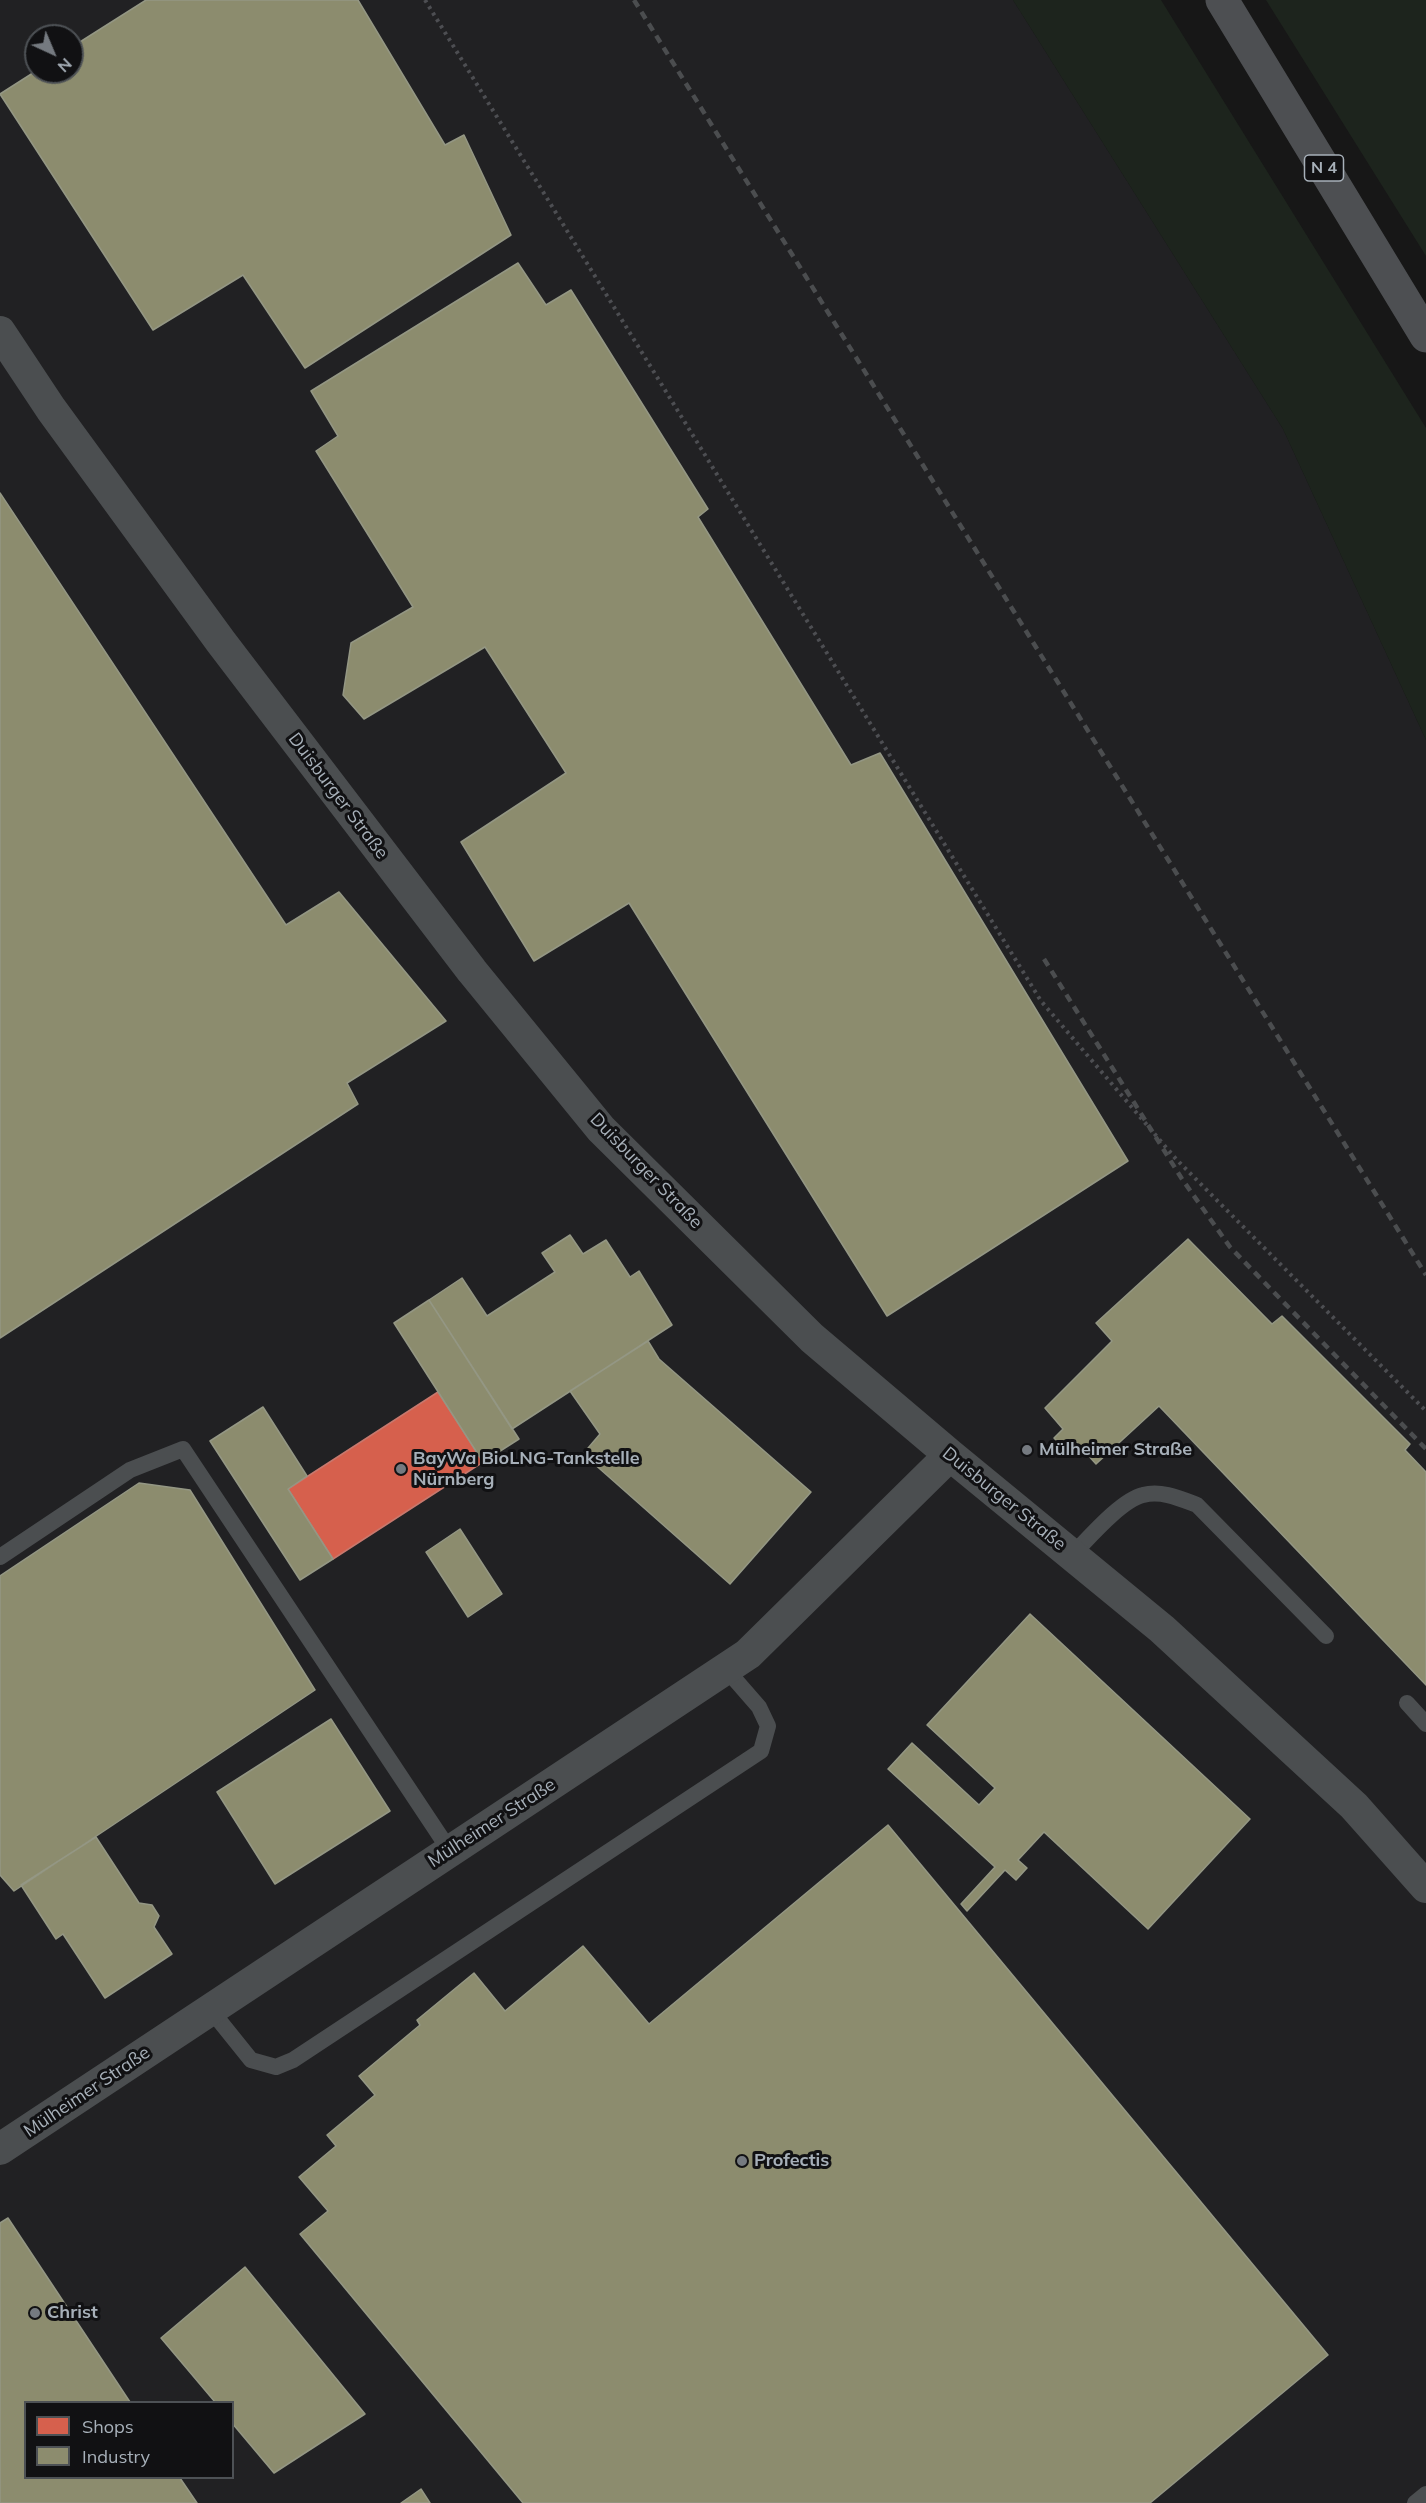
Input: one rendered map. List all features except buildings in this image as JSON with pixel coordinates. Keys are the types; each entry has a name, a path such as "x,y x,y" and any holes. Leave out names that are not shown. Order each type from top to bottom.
{"highway":[{"name":"N 4","path":"1222,0 1426,336"}],"street":[{"name":"Duisburger Straße","path":"0,332 51,409 221,642 472,971 602,1129 812,1338 1162,1629 1354,1806 1426,1887"},
{"name":"Mülheimer Straße","path":"0,2149 748,1654 950,1455"}],"lane":[{"path":"0,1557 130,1470 183,1449 450,1851"},
{"path":"1072,1555 1111,1515 1143,1495 1170,1495 1197,1505 1326,1636"},
{"path":"210,2009 251,2060 276,2067 293,2060 761,1751 768,1726 759,1707 725,1668"},
{"path":"1407,1703 1426,1724"},
{"path":"1415,2503 1426,2494"}],"path":[{"path":"425,0 1041,1001 1176,1159 1426,1411"}],"shaded area":[{"path":"0,0 1013,0 1283,429 1426,740 1426,2503 0,2503"},
{"path":"1013,0 1161,0 1426,428 1426,740 1283,429"},
{"path":"1266,0 1426,0 1426,256"}],"railway":[{"path":"634,0 1426,1275"},
{"path":"1044,959 1182,1179 1230,1247 1426,1449"}],"place":[{"name":"Mülheimer Straße","path":"1027,1450"},
{"name":"BayWa BioLNG-Tankstelle Nürnberg","path":"401,1469"},
{"name":"Profectis","path":"742,2161"},
{"name":"Christ","path":"35,2313"}]}
